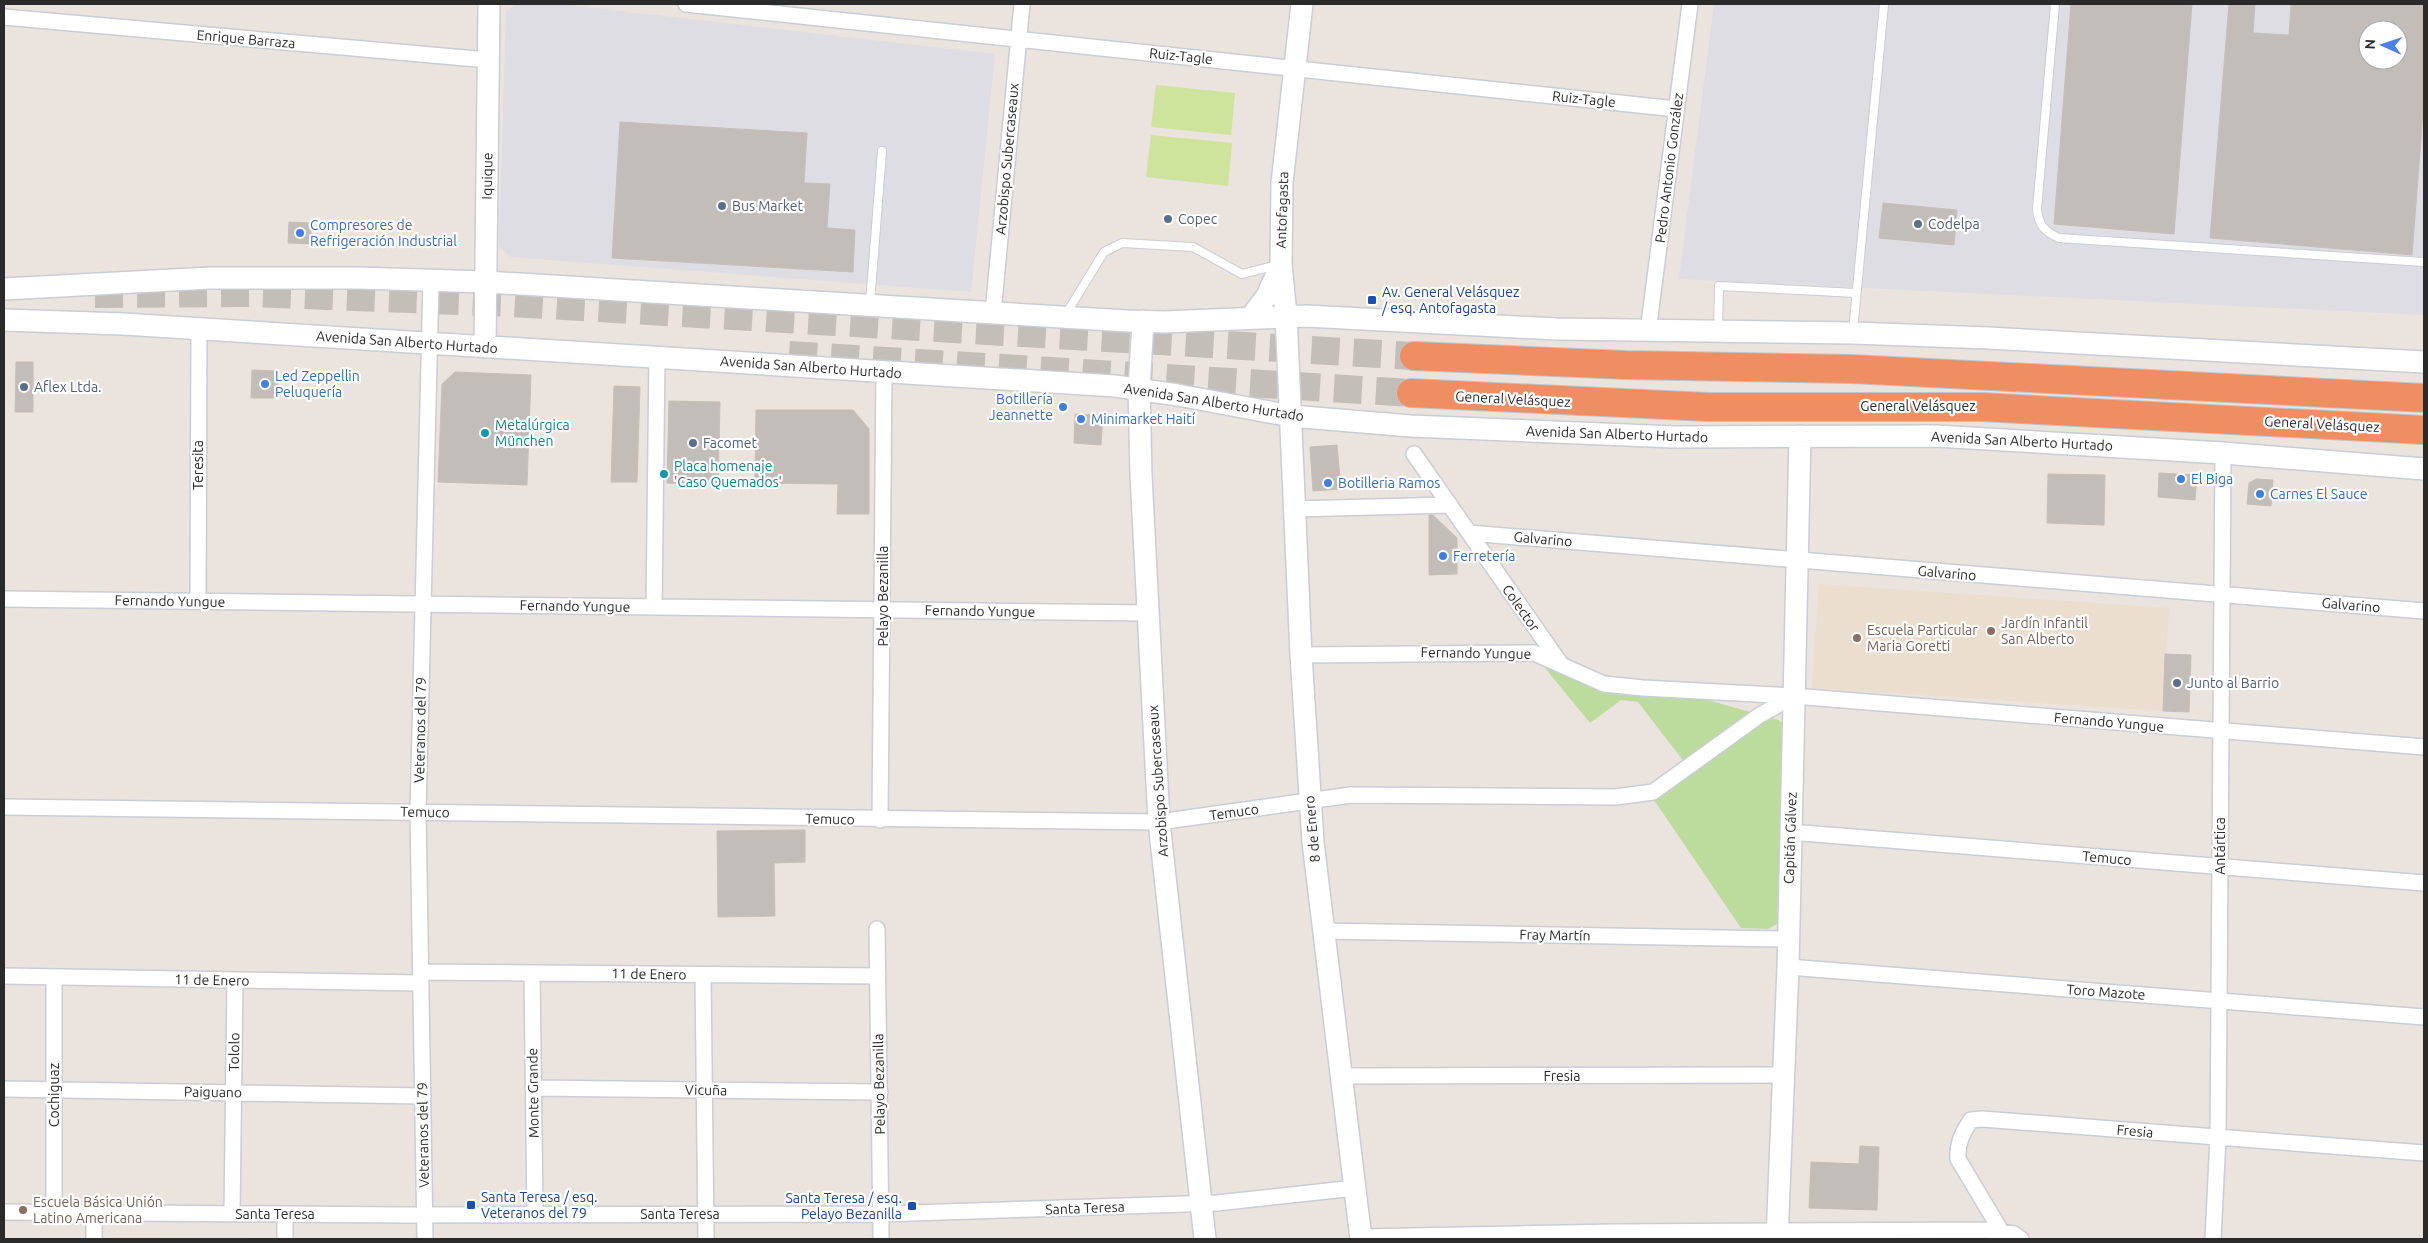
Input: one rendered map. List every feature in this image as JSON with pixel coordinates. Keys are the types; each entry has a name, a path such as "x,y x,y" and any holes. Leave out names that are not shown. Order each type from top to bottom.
{"highway":[{"path":"1414,356 1616,365 1880,371 2424,398"},
{"name":"General Velásquez","path":"1411,394 1708,407 1981,407 2424,430"},
{"path":"2357,426 2424,436"}],"main road":[{"name":"Iquique","path":"484,347 489,4"},
{"name":"Antofagasta","path":"1290,416 1286,315 1281,264 1282,183 1302,4"},
{"path":"1251,317 1267,296 1281,264"},
{"path":"4,289 210,278 288,276 486,282 1064,318 1143,321 1286,315 1488,326 1648,332 1853,333 2424,362"},
{"name":"Avenida San Alberto Hurtado","path":"4,320 114,323 1139,388 1290,416 1410,426 1607,435 1936,436 2223,453 2424,469"},
{"name":"Arzobispo Subercaseaux","path":"1143,321 1139,388 1147,613 1159,822 1205,1239"},
{"name":"8 de Enero","path":"1290,416 1310,801 1323,931 1361,1238"},
{"name":"Capitán Gálvez","path":"1778,1235 1788,967 1787,939 1800,436"}],"street":[{"name":"Ruiz-Tagle","path":"686,4 1676,109"},
{"name":"Arzobispo Subercaseaux","path":"992,314 1022,4"},
{"name":"Pedro Antonio González","path":"1648,332 1690,4"},
{"name":"Enrique Barraza","path":"4,17 488,60"},
{"name":"Veteranos del 79","path":"425,1239 418,812 431,281"},
{"name":"Teresita","path":"198,602 199,329"},
{"path":"654,607 657,357"},
{"name":"Pelayo Bezanilla","path":"880,820 884,372"},
{"name":"Antártica","path":"2214,1239 2218,1138 2223,453"},
{"name":"Colector","path":"1414,454 1560,663"},
{"path":"1294,509 1450,505"},
{"name":"Galvarino","path":"1470,533 2424,611"},
{"name":"Fernando Yungue","path":"4,599 1147,613"},
{"name":"Fernando Yungue","path":"1301,655 1534,653 1604,684 1643,688 1794,696 2424,748"},
{"name":"Temuco","path":"4,807 880,820 1159,822 1351,795 1616,797 1653,792 1760,714 1794,696"},
{"name":"Temuco","path":"1790,832 2424,883"},
{"name":"Pelayo Bezanilla","path":"877,929 882,1239"},
{"name":"Fray Martín","path":"1323,931 1787,939"},
{"name":"Toro Mazote","path":"1788,967 2424,1017"},
{"name":"11 de Enero","path":"4,976 235,980 421,978 532,973 878,976"},
{"name":"Monte Grande","path":"532,973 535,1214"},
{"path":"703,975 706,1239"},
{"name":"Cochiguaz","path":"54,977 54,1212"},
{"name":"Tololo","path":"232,1214 235,980"},
{"name":"Fresia","path":"1340,1076 1783,1075"},
{"name":"Vicuña","path":"533,1088 880,1092"},
{"name":"Paiguano","path":"4,1089 423,1096"},
{"name":"Fresia","path":"1993,1234 1958,1159 1961,1137 1971,1120 1982,1119 2424,1153"},
{"name":"Santa Teresa","path":"4,1212 424,1215 881,1214 1200,1204 1355,1188"},
{"path":"94,1213 94,1239"},
{"path":"285,1214 285,1239"},
{"path":"1361,1238 2014,1234 2021,1239"}],"lane":[{"path":"1853,333 1884,4"},
{"path":"2055,4 2037,208 2039,223 2046,232 2059,238 2424,262"},
{"path":"870,306 882,151"},
{"path":"1064,318 1104,252 1122,244 1193,247 1242,274 1281,264"},
{"path":"1718,332 1719,286 1856,293"}],"shaded area":[{"path":"516,4 560,4 995,54 971,292 510,257 499,246 506,12"},
{"path":"1714,4 2424,4 2424,315 1679,279"},
{"name":"Jardín Infantil San Alberto","path":"1819,584 2169,608 2163,711 1812,688"},
{"path":"114,1237 270,1238 270,1239 114,1239"}],"green space":[{"path":"1156,85 1235,93 1231,135 1151,127"},
{"path":"1151,135 1232,143 1228,186 1146,177"},
{"path":"1545,668 1564,669 1693,696 1779,720 1785,728 1777,924 1768,929 1741,928 1654,800 1692,772 1638,702 1621,700 1590,723"}],"building":[{"path":"2071,4 2192,4 2174,234 2054,224"},
{"path":"2229,4 2255,4 2253,33 2289,35 2291,4 2424,4 2424,100 2412,255 2210,238"},
{"name":"Bus Market","path":"620,122 807,133 804,183 830,184 827,228 855,230 853,272 612,258"},
{"name":"Codelpa","path":"1883,203 1957,210 1954,245 1879,238"},
{"name":"Compresores de Refrigeración Industrial","path":"289,222 311,223 311,244 288,243"},
{"name":"Aflex Ltda.","path":"16,362 33,362 33,412 15,412"},
{"name":"Led Zeppellin Peluquería","path":"252,370 278,371 278,398 251,398"},
{"name":"Metalúrgica München","path":"455,372 531,375 527,485 438,482 442,384"},
{"path":"614,386 640,387 637,482 611,482"},
{"name":"Facomet","path":"669,401 720,402 718,485 667,483"},
{"path":"756,410 853,410 869,429 869,514 837,514 838,484 755,483"},
{"path":"1075,414 1103,415 1101,445 1074,443"},
{"path":"1337,445 1341,489 1313,491 1310,447"},
{"path":"2159,473 2197,475 2195,500 2158,497"},
{"path":"2048,474 2105,475 2104,525 2047,523"},
{"name":"Carnes El Sauce","path":"2256,479 2273,480 2271,506 2247,504 2249,483"},
{"name":"Ferretería","path":"1429,515 1433,515 1457,538 1457,574 1429,575"},
{"name":"Junto al Barrio","path":"2165,654 2191,655 2189,712 2163,711"},
{"path":"805,830 805,862 774,863 775,916 718,917 717,831"},
{"path":"1860,1146 1879,1147 1877,1210 1809,1208 1811,1162 1859,1164"}],"tunnel":[{"path":"95,294 249,293 512,303 1414,356"},
{"path":"789,355 1411,393"}],"place":[{"name":"Bus Market","path":"722,206"},
{"name":"Copec","path":"1168,219"},
{"name":"Codelpa","path":"1918,224"},
{"name":"Compresores de Refrigeración Industrial","path":"300,233"},
{"name":"Av. General Velásquez / esq. Antofagasta","path":"1372,300"},
{"name":"Led Zeppellin Peluquería","path":"265,384"},
{"name":"Aflex Ltda.","path":"24,387"},
{"name":"Botillería Jeannette","path":"1063,407"},
{"name":"Minimarket Haití","path":"1081,419"},
{"name":"Metalúrgica München","path":"485,433"},
{"name":"Facomet","path":"693,443"},
{"name":"Placa homenaje 'Caso Quemados'","path":"664,474"},
{"name":"El Biga","path":"2181,479"},
{"name":"Botilleria Ramos","path":"1328,483"},
{"name":"Carnes El Sauce","path":"2260,494"},
{"name":"Ferretería","path":"1443,556"},
{"name":"Jardín Infantil San Alberto","path":"1991,631"},
{"name":"Escuela Particular Maria Goretti","path":"1857,638"},
{"name":"Junto al Barrio","path":"2177,683"},
{"name":"Santa Teresa / esq. Veteranos del 79","path":"471,1205"},
{"name":"Santa Teresa / esq. Pelayo Bezanilla","path":"912,1206"},
{"name":"Escuela Básica Unión Latino Americana","path":"23,1210"}]}
